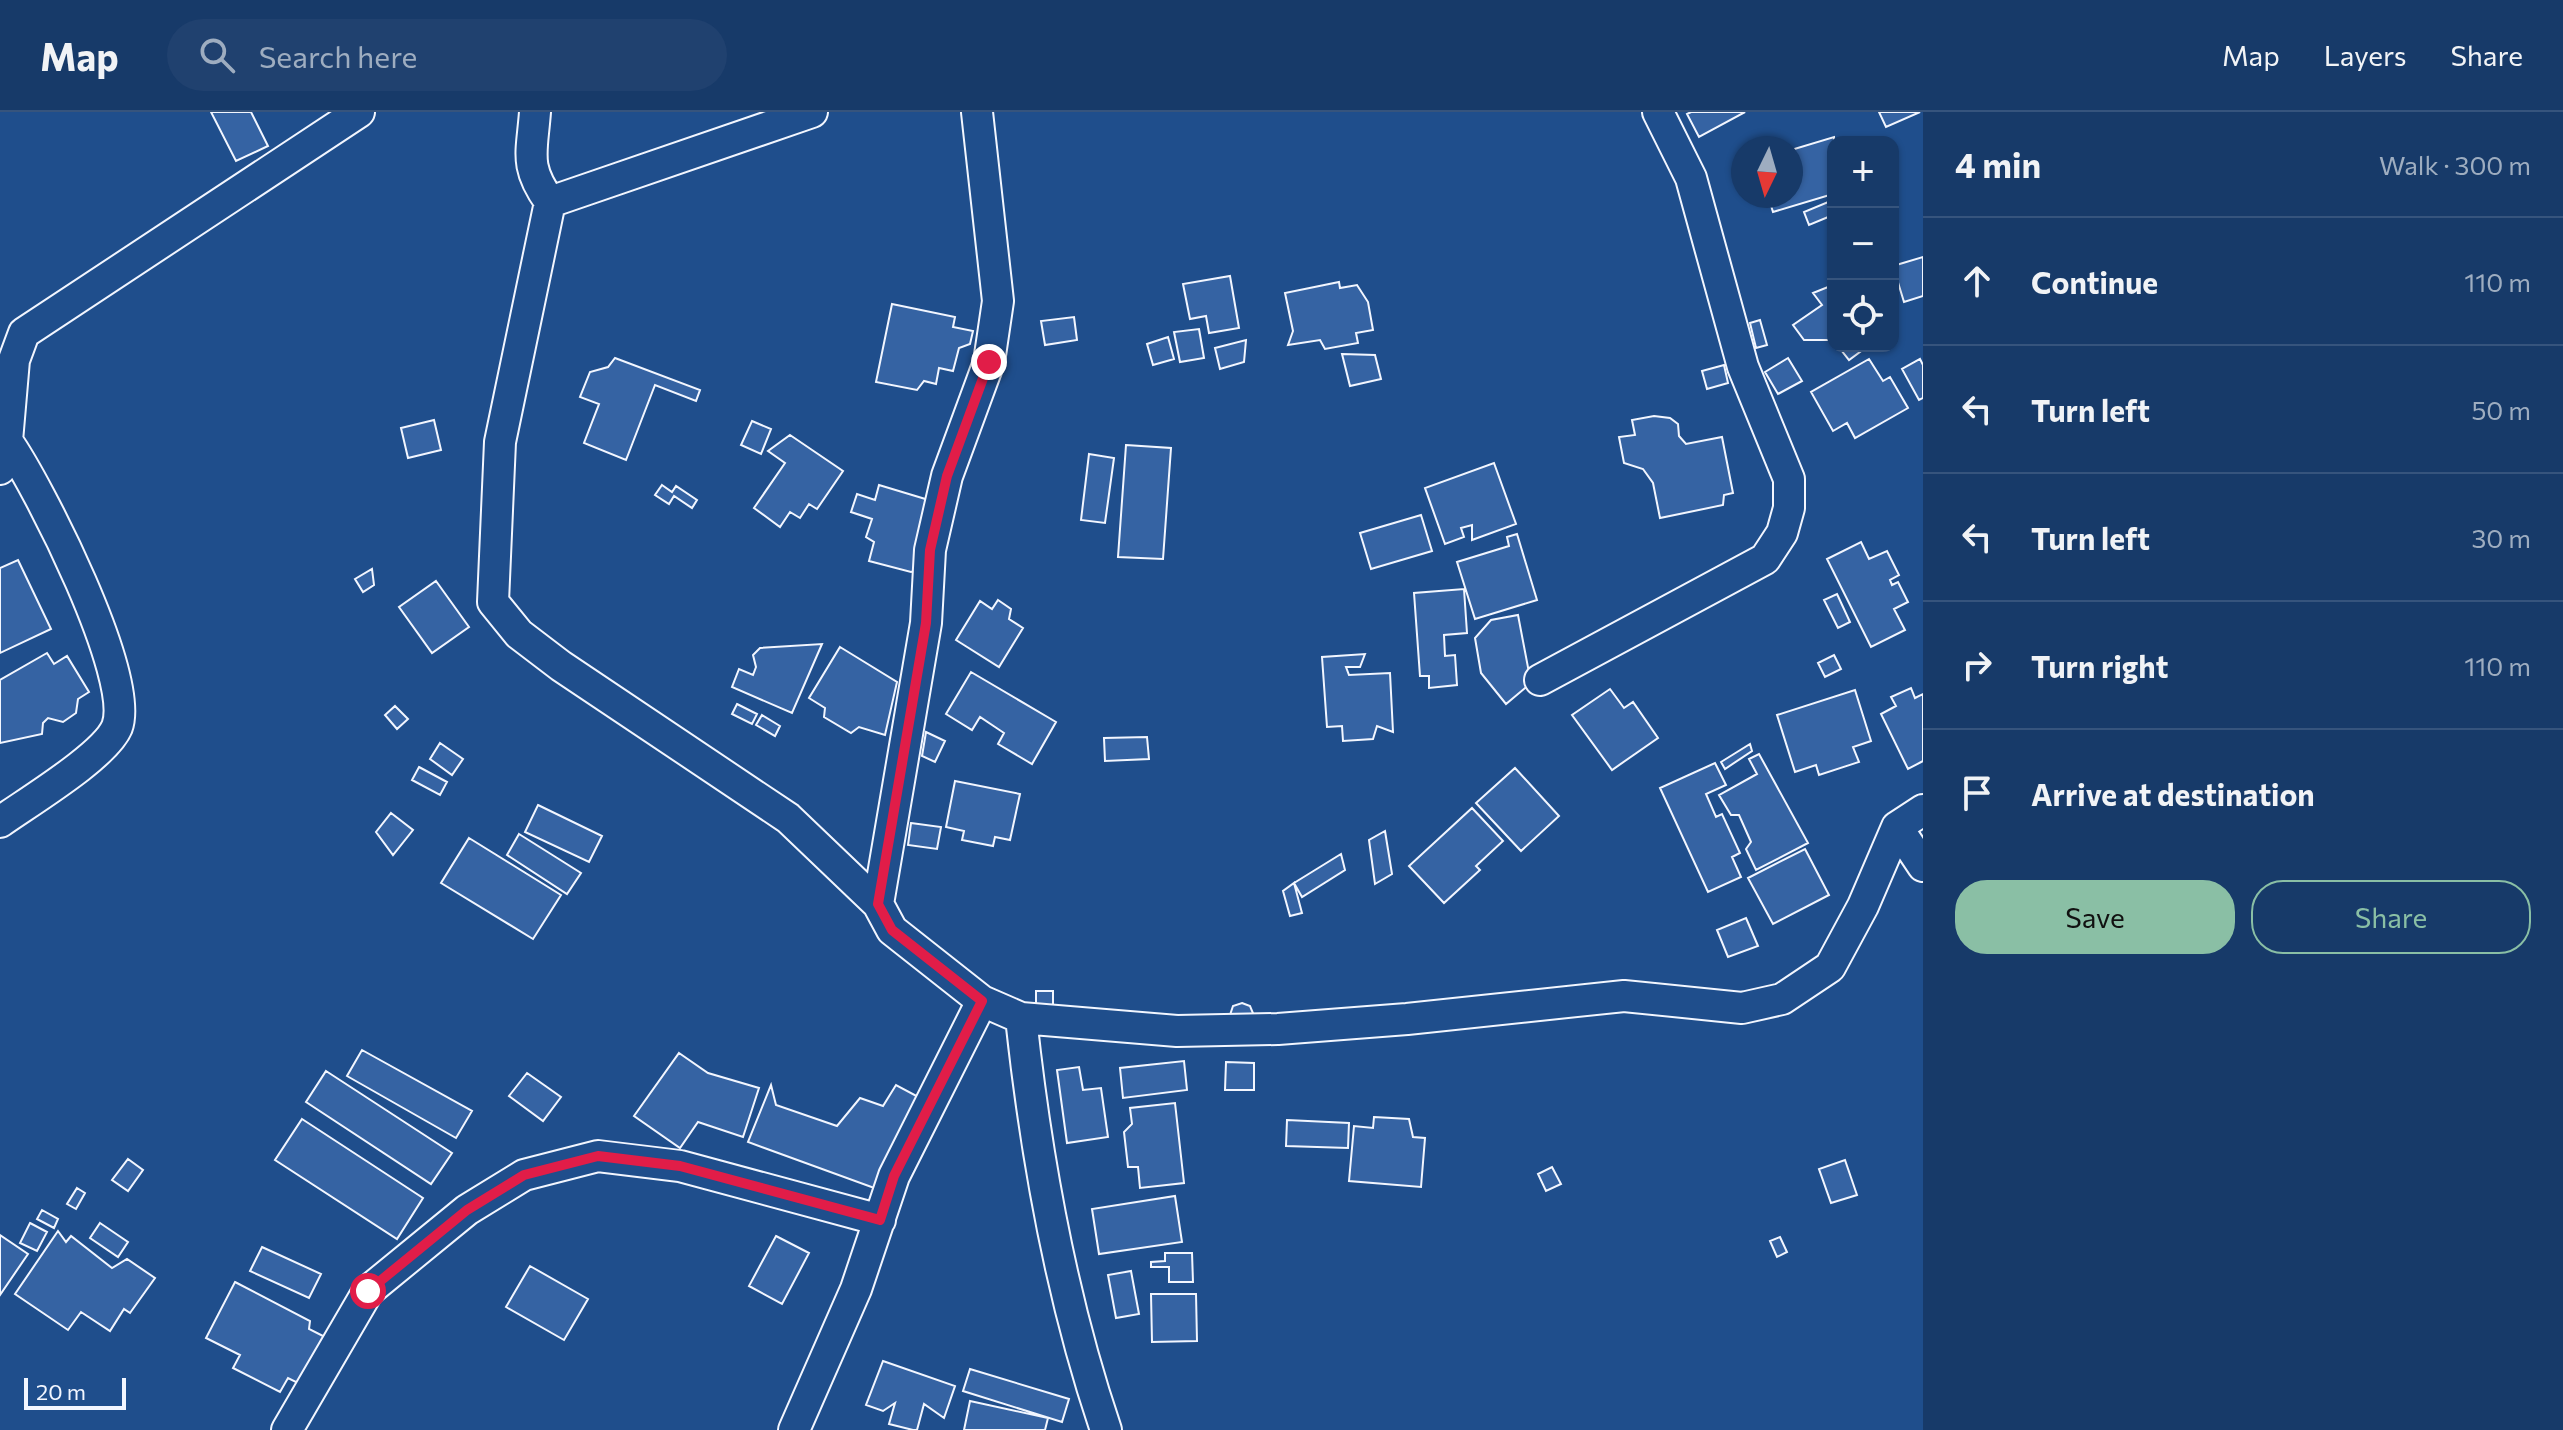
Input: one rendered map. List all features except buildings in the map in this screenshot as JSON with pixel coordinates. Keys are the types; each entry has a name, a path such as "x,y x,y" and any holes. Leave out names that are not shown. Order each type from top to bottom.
{"street":[{"path":"0,822 103,748 117,726 119,709 107,652 73,563 25,467 4,455 11,383 24,333 359,112"},
{"path":"535,112 529,156 536,182 550,202 500,442 493,602 519,634 551,658 788,818 878,904 892,930 982,1001 1021,1018 1177,1031 1379,1021 1624,996 1742,1008 1782,999 1830,967 1863,906 1897,827 1923,810"},
{"path":"550,202 812,112"},
{"path":"878,904 926,623 930,550 947,476 989,362 998,301 977,112"},
{"path":"1540,680 1765,559 1782,533 1789,508 1789,479 1743,367 1691,178 1658,112"},
{"path":"1897,827 1923,866"},
{"path":"794,1430 856,1289 894,1176 982,1001"},
{"path":"1021,1018 1031,1116 1084,1365 1106,1430"},
{"path":"287,1430 368,1291 467,1210 524,1175 598,1156 680,1166 880,1220"}],"route":[{"path":"368,1291 467,1210 524,1175 598,1156 680,1166 880,1220 894,1176 982,1001 892,930 878,904 906,723 926,623 930,550 947,476 989,362"}]}
